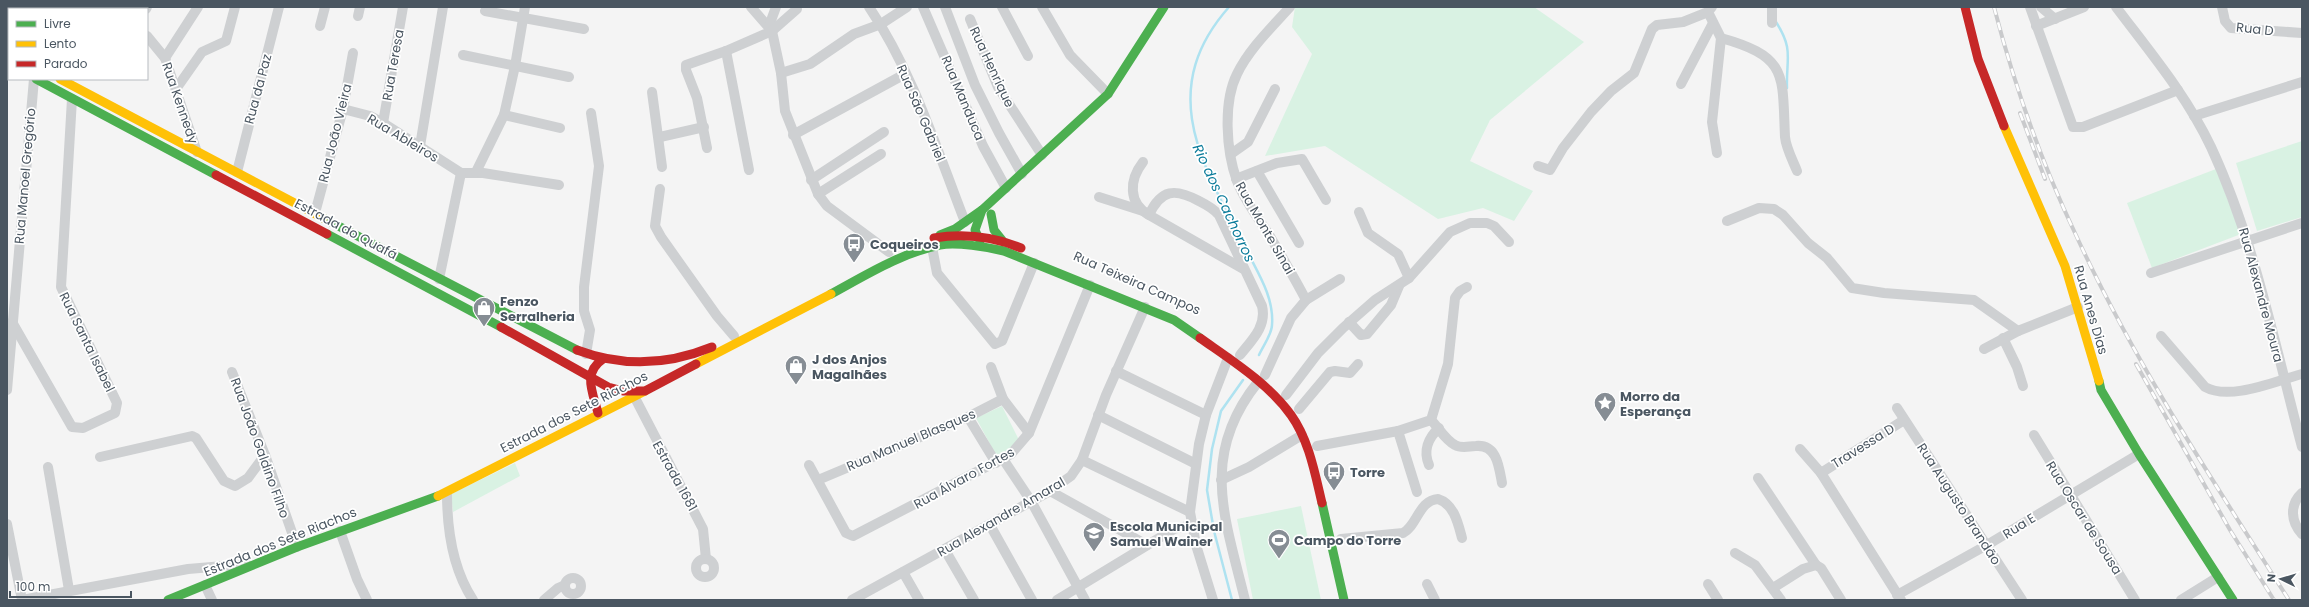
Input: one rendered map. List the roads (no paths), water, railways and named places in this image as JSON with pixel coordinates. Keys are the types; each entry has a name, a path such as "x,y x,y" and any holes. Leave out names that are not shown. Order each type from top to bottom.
{"main road":[{"path":"932,243 982,210 1108,94 1131,61 1164,7"},
{"name":"Rua Anes Dias","path":"1965,7 1978,59 1993,102 2062,259 2078,307 2101,390 2139,454 2233,600"},
{"name":"Estrada do Quafá","path":"37,80 490,321 590,378 614,389 645,391"},
{"name":"Estrada do Quafá","path":"62,80 565,346 603,359"},
{"path":"962,245 975,234 991,214 1001,201 1005,190"},
{"path":"975,234 977,221 982,210"},
{"path":"991,214 994,230 1002,240"},
{"name":"Rua Teixeira Campos","path":"932,243 956,234 975,234 1002,240 1194,322"},
{"path":"975,234 987,246"},
{"name":"Estrada dos Sete Riachos","path":"168,600 297,547 447,493 598,413 645,391 899,258 932,243"},
{"name":"Estrada dos Sete Riachos","path":"603,359 658,368 698,353 734,336 889,252 932,243 987,246"},
{"name":"Rua Teixeira Campos","path":"987,246 1145,307 1185,327 1228,358 1241,360"},
{"name":"Rua Teixeira Campos","path":"1210,333 1251,370 1286,395 1299,409 1317,446 1335,516"},
{"path":"598,413 590,378 594,365 603,359"},
{"path":"658,368 658,384"},
{"name":"Rua Teixeira Campos","path":"1262,378 1291,415 1302,435 1314,470 1344,600"},
{"path":"1351,587 1352,600"}],"street":[{"path":"165,58 198,7"},
{"path":"176,89 202,52 226,41 235,7"},
{"name":"Rua da Paz","path":"237,172 279,7"},
{"path":"320,26 325,7"},
{"name":"Rua Teresa","path":"383,123 403,7"},
{"path":"420,146 443,7"},
{"path":"476,172 504,115 516,66 526,7"},
{"path":"751,7 771,29"},
{"path":"776,7 771,29 781,73 783,102 792,135 811,180 818,194 827,206 889,252"},
{"name":"Rua São Gabriel","path":"869,7 881,24 922,112 965,222"},
{"path":"781,73 810,64 854,34 881,24 894,10 907,7"},
{"name":"Rua Manduca","path":"923,7 983,146 1005,190"},
{"path":"945,7 975,85 998,134 1022,174"},
{"path":"1002,7 1028,56"},
{"path":"1042,7 1070,55 1108,94"},
{"name":"Rua Monte Sinai","path":"1290,7 1248,56 1231,88 1227,116 1236,179 1306,300"},
{"path":"1772,7 1772,23"},
{"path":"2030,7 2073,127 2083,127 2178,90"},
{"path":"2042,7 2055,19"},
{"path":"2036,26 2084,7"},
{"name":"Rua Alexandre Moura","path":"2116,7 2178,90 2211,147 2248,240 2283,379 2302,447"},
{"name":"Rua D","path":"2222,7 2225,21 2231,28 2302,33"},
{"path":"707,148 698,98 686,70 688,64 726,51 771,29 797,9"},
{"path":"1538,166 1550,170 1563,148 1591,112 1611,91 1634,73 1652,29 1657,25 1683,22 1710,9 1713,23 1721,38 1712,122 1716,153"},
{"path":"484,11 584,29"},
{"name":"Rua Henrique","path":"970,19 998,87 1042,155"},
{"path":"1681,84 1713,23"},
{"name":"Rua Kennedy","path":"148,37 165,58 197,152"},
{"path":"1721,38 1763,54 1781,78 1784,96 1785,138 1797,171"},
{"path":"726,51 749,170"},
{"name":"Rua João Vieira","path":"315,213 343,109 353,53"},
{"path":"463,55 569,78"},
{"path":"792,135 905,74"},
{"name":"Rua Manoel Gregório","path":"7,390 35,80"},
{"path":"2194,116 2302,82"},
{"path":"1232,154 1248,142 1275,90"},
{"path":"652,92 660,137 662,167"},
{"name":"Rua Santa Isabel","path":"12,322 72,427 83,428 114,414 117,404 65,299 60,280 72,99"},
{"name":"Rua Ableiros","path":"343,109 370,116 383,123 461,173"},
{"path":"586,354 590,330 584,311 584,287 600,166 591,113"},
{"path":"504,115 560,128"},
{"path":"660,137 704,127"},
{"path":"811,180 884,132"},
{"path":"818,194 882,154"},
{"path":"1236,179 1277,163 1302,158 1326,200"},
{"path":"1143,162 1136,174 1132,192 1134,200 1146,213"},
{"path":"1258,171 1299,243"},
{"path":"439,279 461,173 476,172 559,185"},
{"path":"660,189 656,226 661,237 717,316 734,336"},
{"path":"1146,213 1158,200 1170,192 1185,194 1208,206 1219,215 1246,270 1264,312 1261,327 1241,360"},
{"path":"1099,197 1146,213 1246,270"},
{"path":"1727,221 1759,208 1774,209 1783,215 1808,243 1827,258 1852,288 1878,293 1974,300 2018,331"},
{"path":"1359,212 1368,233 1398,254 1409,278"},
{"path":"1286,395 1318,353 1349,322 1381,296 1399,286 1409,278 1450,232 1470,223 1487,223 1494,226 1509,242"},
{"path":"2152,273 2302,223"},
{"path":"932,243 936,273 995,344 1002,341 1034,263"},
{"path":"1245,600 1224,512 1221,480 1224,454 1232,424 1237,412 1262,378 1291,318 1306,300 1340,279"},
{"name":"Rua Álvaro Fortes","path":"818,480 846,533 857,536 1000,461 1020,446 1029,433 1090,285"},
{"path":"1349,322 1361,335 1367,334 1391,304 1399,286"},
{"path":"1431,420 1448,364 1455,298 1460,291 1467,287"},
{"name":"Rua Alexandre Amaral","path":"858,599 903,572 946,550 1050,491 1071,476 1082,460 1116,371 1145,307"},
{"path":"1984,349 2018,331 2078,307"},
{"path":"2161,336 2205,387 2213,391 2238,391 2302,374"},
{"path":"2003,338 2017,367 2023,386"},
{"path":"1213,600 1191,525 1190,512 1196,464 1206,415 1228,358"},
{"path":"1299,409 1330,372 1335,371 1350,373 1358,364"},
{"path":"991,367 1003,399 1029,433"},
{"path":"1116,371 1206,415"},
{"name":"Rua João Galdino Filho","path":"232,372 265,455 297,547"},
{"name":"Estrada 1681","path":"634,396 703,529 706,559"},
{"name":"Rua Manuel Blasques","path":"818,480 968,417 1003,399"},
{"name":"Rua Augusto Brandão","path":"1897,408 2022,600"},
{"path":"1098,415 1196,464"},
{"path":"968,417 1031,501 1085,600"},
{"path":"1431,420 1449,440 1459,447 1478,445 1489,448 1496,457 1502,483"},
{"path":"1317,446 1398,431 1431,420"},
{"name":"Travessa D","path":"1821,473 1904,420"},
{"path":"1429,465 1426,454 1427,446 1433,434 1439,428"},
{"path":"1398,431 1417,492"},
{"path":"1221,480 1250,467 1302,435"},
{"name":"Rua Oscar de Sousa","path":"2034,435 2135,600"},
{"path":"100,457 192,436 196,438 224,481 235,486 248,478 265,455"},
{"path":"1800,449 1821,473 1899,597"},
{"name":"Rua E","path":"1899,597 2139,454"},
{"path":"1082,460 1190,512"},
{"path":"808,465 818,480"},
{"path":"48,467 69,590"},
{"path":"1758,478 1816,565 1821,568 1841,600"},
{"path":"1050,491 1147,546"},
{"path":"447,493 449,535 456,565 473,600"},
{"path":"2302,493 2294,504 2292,512 2294,521 2302,534"},
{"path":"1341,539 1403,534 1430,500 1438,499 1448,504 1462,538"},
{"path":"990,525 1032,600"},
{"path":"1057,600 1174,529 1191,525"},
{"path":"7,528 22,600 69,590 188,569 254,564"},
{"path":"340,531 357,579 367,600"},
{"path":"946,550 974,600"},
{"path":"1735,553 1755,565 1781,600"},
{"path":"1773,588 1803,569 1816,565"},
{"path":"903,572 919,600"},
{"path":"2181,600 2218,577"},
{"path":"1427,584 1435,600"},
{"path":"1708,584 1718,600"},
{"path":"205,585 212,600"},
{"path":"544,600 556,589 565,585"}],"waterway":[{"name":"Rio dos Cachorros","path":"1229,7 1206,39 1194,71 1190,102 1194,132 1204,163 1269,298 1272,316 1272,329 1259,355"},
{"path":"1776,22 1782,32 1787,47 1787,88"},
{"name":"Rio dos Cachorros","path":"1232,600 1214,531 1207,490 1212,449 1221,411 1243,380"}],"railway":[{"path":"1994,7 2010,65 2029,122 2063,206 2098,281 2149,374 2203,466 2289,600"},
{"path":"2020,113 2045,179"},
{"path":"2136,364 2230,530 2274,600"}],"place":[{"name":"Coqueiros","path":"854,264"},
{"name":"Fenzo Serralheria","path":"484,328"},
{"name":"J dos Anjos Magalhães","path":"796,386"},
{"name":"Morro da Esperança","path":"1605,422"},
{"name":"Torre","path":"1334,492"},
{"name":"Escola Municipal Samuel Wainer","path":"1094,552"},
{"name":"Campo do Torre","path":"1279,560"}]}
